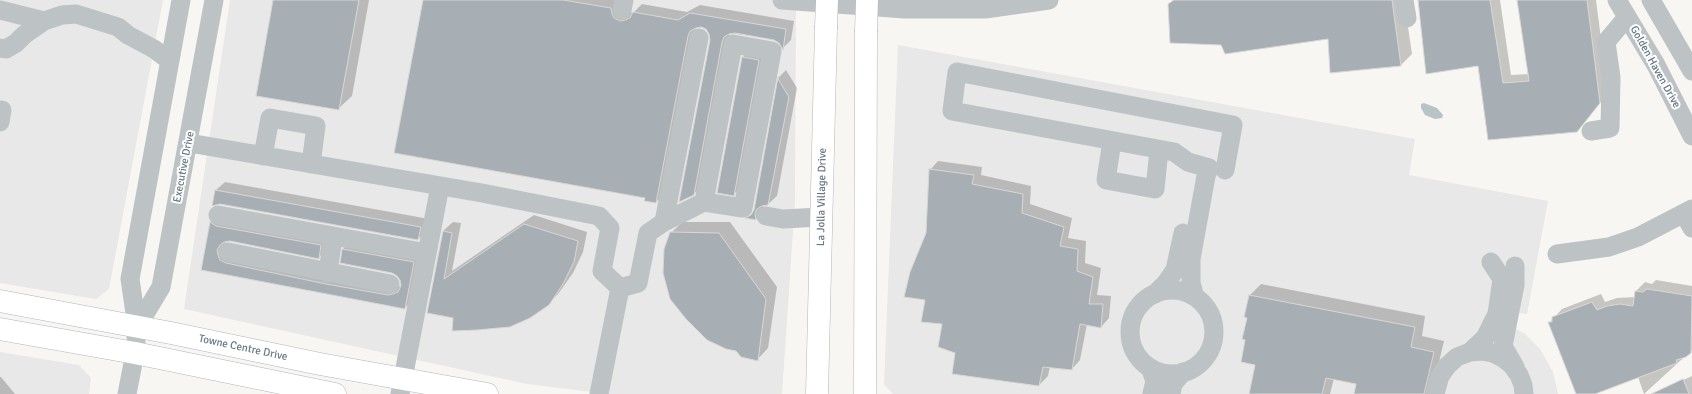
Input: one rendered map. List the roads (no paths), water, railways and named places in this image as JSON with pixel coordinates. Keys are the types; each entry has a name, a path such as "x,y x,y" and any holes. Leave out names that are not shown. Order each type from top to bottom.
{"main road":[{"name":"La Jolla Village Drive","path":"817,394 827,0"},
{"path":"865,394 867,0"},
{"name":"Towne Centre Drive","path":"0,301 320,364 402,386 487,394"},
{"path":"0,329 135,353 275,388 335,394"}],"street":[{"name":"Executive Drive","path":"127,394 135,353 137,327 130,279 181,0"},
{"name":"Executive Drive","path":"137,327 161,287 214,0"},
{"path":"782,0 905,9 985,9 1049,0"},
{"name":"Golden Haven Drive","path":"1617,0 1656,66 1692,136"},
{"path":"1651,0 1692,71"},
{"path":"0,10 44,21"},
{"path":"0,48 6,49 16,43 24,35 44,21 62,15 76,14 118,27 128,35 154,49 170,61"},
{"path":"1591,131 1610,128 1611,77 1606,42 1627,16"},
{"path":"664,222 699,38"},
{"path":"620,288 638,283 648,233 664,222 704,202 743,208 772,52 733,44 704,202"},
{"path":"1195,297 1191,283 1191,259 1206,176 1217,169 1233,125 957,72 952,111 1174,152 1188,162 1217,169"},
{"path":"0,110 2,110 0,122"},
{"path":"263,156 270,118 316,126 311,164"},
{"path":"1112,141 1106,180 1155,189 1159,150"},
{"path":"188,143 440,186 599,216 610,228 602,271 620,288"},
{"path":"1154,294 1169,290 1180,291 1195,297 1205,307 1212,322 1214,337 1209,351 1201,363 1190,371 1165,374 1151,370 1141,362 1134,353 1130,340 1131,321 1138,306 1166,283 1175,270 1193,179 1188,162"},
{"path":"402,386 440,186"},
{"path":"218,216 427,253"},
{"path":"766,216 783,219 821,217"},
{"path":"1557,254 1609,247 1689,217"},
{"path":"328,273 334,236"},
{"path":"228,252 328,273 390,284"},
{"path":"1470,352 1484,338 1497,314 1502,279 1491,262"},
{"path":"1515,266 1515,285 1503,346 1519,375 1523,385 1524,394"},
{"path":"599,394 620,288"},
{"path":"1436,394 1440,376 1447,366 1457,357 1470,352 1481,351 1493,353 1512,365 1519,375"},
{"path":"1151,370 1155,381 1152,394"},
{"path":"1171,394 1173,384 1183,372"}]}
